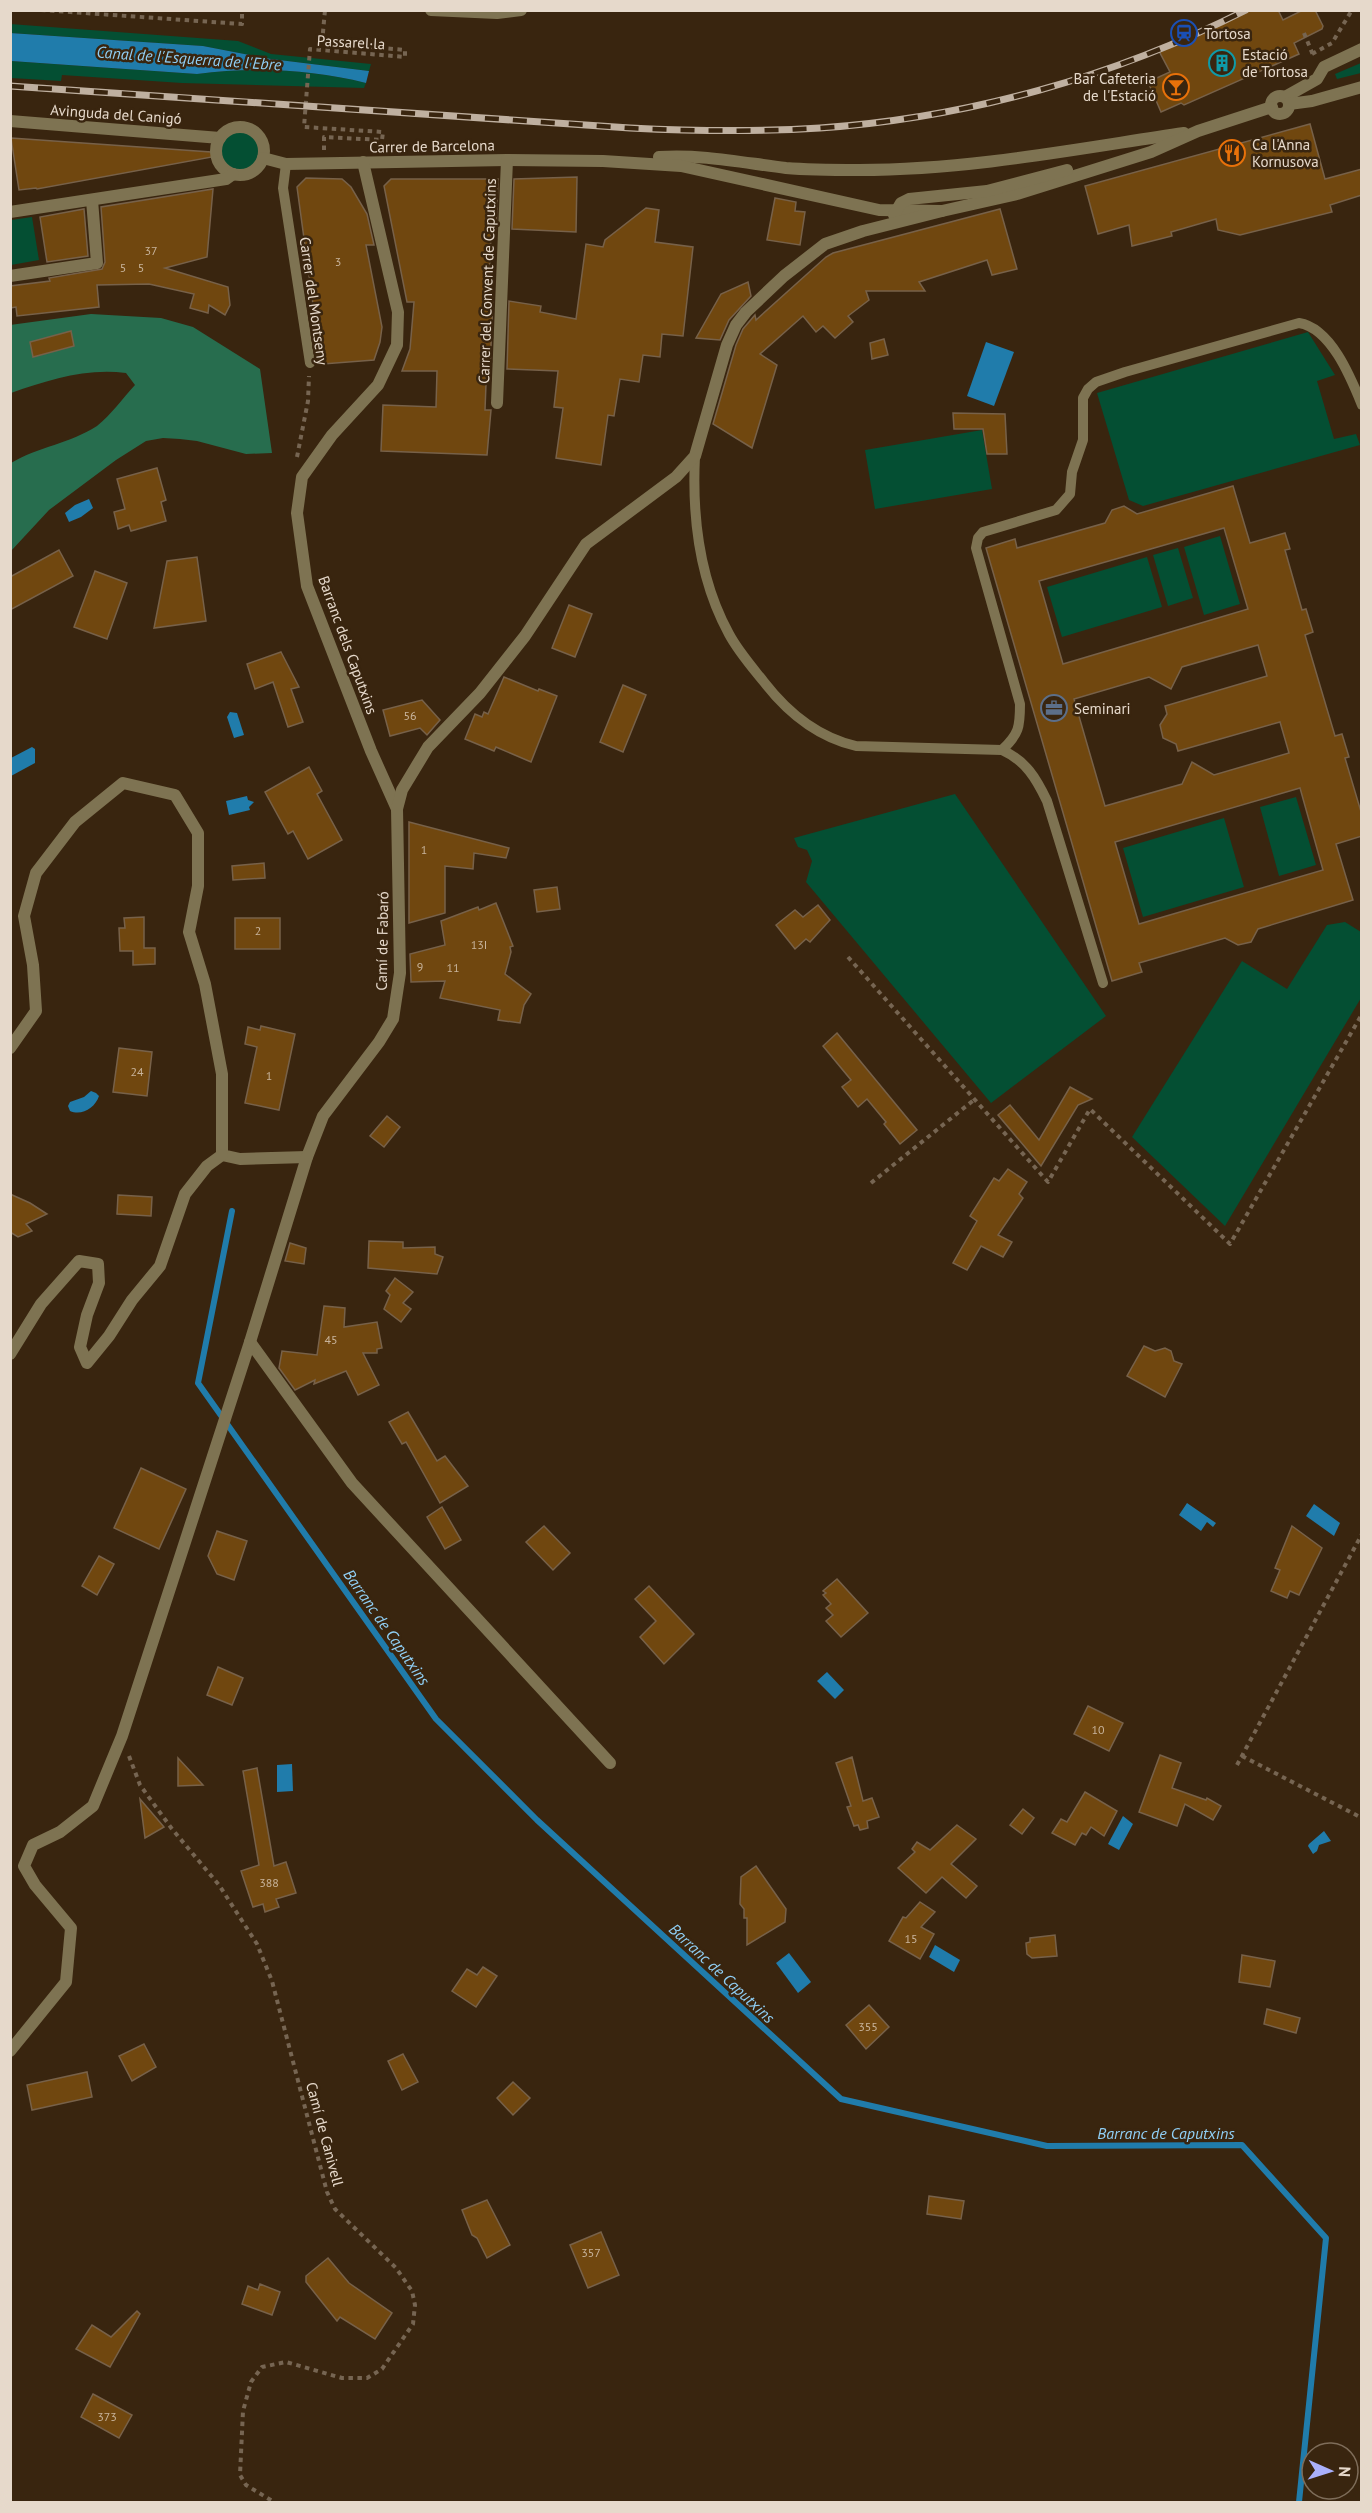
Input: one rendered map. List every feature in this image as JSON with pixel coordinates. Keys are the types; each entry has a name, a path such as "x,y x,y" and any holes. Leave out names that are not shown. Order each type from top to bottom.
{"street":[{"path":"431,10 497,13 521,10"},
{"path":"397,809 402,790 428,747 480,693 525,636 586,544 676,477 695,456 727,345 736,325 746,312 784,276 825,244 884,226 1017,194 1151,152 1198,131 1272,107 1275,112 1282,114 1286,112 1287,101 1317,79 1324,67 1362,49"},
{"path":"1287,101 1362,89"},
{"name":"Avinguda del Canigó","path":"10,121 220,138"},
{"path":"247,128 259,136 263,143 263,158 260,165 248,174 233,174 225,170 217,158 217,144 220,138 231,129 247,128"},
{"path":"603,161 664,157 704,158 788,168 916,169 1035,158 1198,131"},
{"path":"884,226 901,203 909,199 987,191 1126,152 1151,138"},
{"name":"Carrer de Barcelona","path":"263,158 286,164 507,160 603,161"},
{"name":"Carrer del Convent de Caputxins","path":"497,403 507,160"},
{"path":"603,161 681,166 731,175 849,204 897,210 942,211"},
{"name":"Barranc dels Caputxins","path":"363,162 398,312 398,345 378,386 332,435 302,477 297,513 307,586 371,751 397,809"},
{"path":"10,212 226,179 233,174"},
{"path":"10,276 97,263 92,200"},
{"path":"10,1048 36,1011 33,965 24,916 36,873 75,822 123,783 175,795 198,833 198,886 189,932 205,984 222,1074 222,1155"},
{"name":"Camí de Fabaró","path":"10,2051 66,1982 70,1928 35,1885 24,1866 33,1845 60,1832 93,1806 122,1736 250,1342 307,1157 323,1116 379,1042 393,1019 400,973 397,809"},
{"path":"10,1354 42,1304 79,1261 98,1264 99,1283 87,1315 80,1347 87,1363 109,1336 132,1300 160,1266 185,1194 207,1166 222,1155 240,1159 307,1157"},
{"path":"250,1342 352,1483 610,1762"}],"lane":[{"name":"Carrer del Montseny","path":"286,164 283,188 310,363"},
{"path":"1002,750 1015,738 1020,722 1020,704 976,548 978,538 983,532 1056,510 1065,503 1070,494 1072,472 1083,440 1083,398 1088,388 1096,382 1125,372 1299,323 1309,324 1334,351 1348,371 1362,405"},
{"path":"695,456 693,484 698,536 717,608 729,634 744,657 790,712 834,741 856,746 1002,750 1025,764 1036,778 1047,801 1104,983"}],"path":[{"path":"41,10 242,24 242,10"},
{"name":"Passarel·la","path":"324,162 324,137 382,140 383,132 304,127 310,49 405,57 405,50 322,43 325,10"},
{"path":"1304,33 1312,54 1332,43 1352,10"},
{"name":"Carrer del Montseny","path":"302,477 297,458 308,401 310,363"},
{"path":"848,957 1048,1182 1090,1108 1230,1244 1362,1014"},
{"path":"871,1183 975,1099"},
{"path":"1237,1765 1362,1534"},
{"name":"Camí de Canivell","path":"122,1736 140,1785 172,1829 219,1886 257,1944 272,1981 327,2192 334,2209 396,2268 412,2291 415,2304 413,2324 382,2369 367,2378 342,2378 286,2362 262,2367 251,2382 243,2411 240,2475 246,2485 274,2502"},
{"path":"1242,1756 1362,1818"}],"green space":[{"path":"10,24 238,41 271,54 371,64 369,71 271,59 203,46 11,33"},
{"path":"10,61 197,74 240,70 303,72 366,83 364,88 182,83 62,75 61,81 11,78"},
{"path":"1361,63 1361,73 1337,79 1335,74"},
{"path":"240,132 253,138 259,151 253,164 240,170 227,164 221,151 227,138"},
{"path":"32,217 39,260 11,265 11,220"},
{"path":"91,314 161,318 193,327 260,369 272,453 246,454 197,441 180,439 163,438 146,441 116,460 49,510 11,551 11,463 76,437 97,426 135,385 126,373 96,372 53,380 11,393 10,325"},
{"path":"1308,332 1335,375 1317,381 1334,439 1356,434 1360,445 1143,506 1129,500 1097,393"},
{"path":"982,430 992,489 875,509 865,450"},
{"path":"1220,536 1240,604 1204,615 1184,547"},
{"path":"1178,548 1193,598 1168,606 1153,555"},
{"path":"1147,557 1162,607 1062,637 1047,587"},
{"path":"955,794 1106,1016 991,1103 806,882 812,861 807,850 798,847 794,838"},
{"path":"1296,797 1316,865 1279,876 1260,807"},
{"path":"1224,818 1244,887 1143,917 1123,848"},
{"path":"1345,922 1361,932 1361,998 1225,1226 1132,1137 1242,961 1287,989 1327,925"}],"water":[{"name":"Canal de l'Esquerra de l'Ebre","path":"10,33 203,46 271,59 369,71 366,83 303,72 240,70 197,74 11,61"},
{"path":"986,342 1014,352 994,406 967,396"},
{"path":"89,499 93,508 69,522 65,513 75,505"},
{"path":"230,712 237,713 244,735 234,738 227,717"},
{"path":"32,747 35,749 35,763 11,776 11,758"},
{"path":"247,796 248,800 254,802 249,807 250,810 229,815 226,801"},
{"path":"91,1091 99,1096 91,1107 83,1112 70,1111 68,1106 70,1102 84,1097"},
{"path":"1187,1503 1216,1523 1213,1527 1207,1522 1201,1531 1179,1515"},
{"path":"1314,1504 1340,1523 1334,1536 1306,1516"},
{"path":"827,1672 844,1690 835,1699 817,1681"},
{"path":"292,1764 293,1791 277,1792 277,1765"},
{"path":"1123,1816 1133,1824 1119,1850 1108,1844"},
{"path":"1324,1831 1331,1841 1319,1845 1313,1854 1308,1846"},
{"path":"935,1945 960,1960 954,1972 929,1957"},
{"path":"789,1953 811,1982 798,1993 776,1963"}],"building":[{"name":"Estació de Tortosa","path":"1250,10 1278,10 1283,20 1303,10 1315,10 1323,26 1322,29 1294,43 1299,54 1184,105 1181,103 1161,112 1148,82 1170,72 1159,51"},
{"path":"1310,124 1325,179 1362,169 1362,195 1330,205 1332,212 1240,235 1218,230 1216,219 1171,232 1172,236 1132,246 1129,225 1098,234 1085,186"},
{"path":"11,138 211,152 212,157 37,189 19,190"},
{"path":"577,177 576,232 512,229 514,179"},
{"path":"306,178 342,179 351,187 367,214 374,245 366,245 382,327 374,360 323,364 323,356 320,356 297,187"},
{"path":"391,179 498,179 496,229 491,228 489,297 493,298 490,369 487,368 485,410 491,410 487,455 381,451 383,405 436,407 437,371 402,371 410,349 414,302 407,302 384,186"},
{"path":"213,189 207,257 165,268 228,287 230,305 225,315 209,305 208,313 190,308 194,294 149,284 97,285 99,307 17,316 16,307 10,308 10,286 50,281 49,278 102,269 105,262 101,207"},
{"path":"775,198 796,202 795,211 805,212 800,245 767,240"},
{"path":"646,208 659,210 655,242 693,247 683,336 662,334 660,357 643,355 639,382 620,379 614,416 608,415 601,465 556,458 563,408 554,407 558,371 507,369 509,301 541,306 540,312 576,319 586,244 603,247 605,240"},
{"path":"84,209 88,256 47,262 40,217"},
{"path":"1000,209 1017,269 992,275 987,260 919,282 925,291 866,291 869,300 848,316 853,322 835,338 823,326 816,332 803,316 760,354 777,365 752,448 713,424 736,345 743,329 755,315 756,320 826,257 833,253"},
{"path":"748,282 751,296 729,320 720,340 696,338 721,294"},
{"path":"71,331 74,346 33,357 30,342"},
{"path":"884,339 888,355 872,359 870,343"},
{"path":"953,413 1005,414 1007,454 987,454 983,429 954,429"},
{"path":"157,468 166,500 161,502 166,521 131,531 129,525 118,529 114,512 125,509 117,479"},
{"path":"1233,486 1250,543 1285,533 1290,549 1285,550 1302,610 1306,609 1313,632 1305,635 1335,736 1342,734 1349,757 1345,758 1362,815 1362,836 1336,844 1353,900 1258,929 1251,942 1238,945 1225,938 1139,963 1142,972 1112,981 986,548 1015,539 1017,548 1105,523 1112,510 1124,506 1137,514","holes":["1224,528 1248,609 1063,664 1039,581","1258,645 1267,676 1165,706 1167,714 1160,725 1163,738 1176,744 1178,751 1280,722 1289,753 1214,775 1192,762 1182,784 1105,806 1074,699 1149,677 1171,689 1182,667","1300,788 1323,870 1139,924 1115,842"]},
{"path":"59,550 73,576 10,610 10,577"},
{"path":"197,557 206,621 154,628 167,561"},
{"path":"95,571 127,583 107,639 74,627"},
{"path":"569,605 592,614 575,657 552,648"},
{"path":"281,652 299,687 291,689 303,722 288,727 273,682 255,689 247,664"},
{"path":"504,677 557,696 531,762 496,747 494,751 465,739 475,714 482,717 484,712 488,714"},
{"path":"623,685 646,695 623,752 600,742"},
{"path":"422,700 440,720 427,735 420,728 390,736 383,710"},
{"path":"309,767 322,791 317,794 342,840 308,859 293,831 288,834 265,792"},
{"path":"409,822 509,848 506,858 474,853 473,869 445,866 445,913 409,923"},
{"path":"264,863 265,878 233,880 232,866"},
{"path":"557,887 560,909 537,912 534,890"},
{"path":"496,903 513,946 510,947 511,952 505,974 531,994 524,1005 520,1023 498,1020 500,1010 440,998 445,981 411,982 410,954 445,945 441,921"},
{"path":"818,905 830,920 810,942 806,939 795,949 776,925 795,910 803,917"},
{"path":"144,917 144,948 155,948 155,964 133,965 133,951 120,951 119,928 125,928 124,918"},
{"path":"235,918 280,918 280,949 235,949"},
{"path":"261,1026 295,1034 279,1110 245,1103 257,1047 245,1044 248,1027 260,1030"},
{"path":"837,1033 917,1130 900,1144 867,1099 858,1107 842,1087 851,1080 823,1046"},
{"path":"119,1048 152,1052 147,1096 113,1092"},
{"path":"1070,1087 1092,1099 1078,1105 1041,1166 998,1115 1010,1105 1039,1140"},
{"path":"387,1116 400,1127 384,1147 370,1136"},
{"path":"1008,1169 1027,1182 1019,1194 1023,1198 998,1235 1012,1242 1003,1257 981,1246 967,1270 953,1263 977,1221 970,1216 994,1178 999,1181"},
{"path":"10,1194 47,1214 26,1224 32,1231 18,1237 10,1232"},
{"path":"118,1195 152,1197 151,1216 117,1214"},
{"path":"369,1241 403,1242 403,1248 435,1247 435,1254 443,1257 437,1274 368,1268"},
{"path":"290,1243 306,1248 304,1264 285,1261"},
{"path":"395,1278 413,1292 403,1303 411,1309 401,1322 384,1309 390,1295 386,1291"},
{"path":"324,1306 345,1308 344,1327 377,1322 382,1348 377,1349 377,1353 363,1353 379,1385 358,1395 346,1371 314,1384 315,1380 295,1390 279,1368 282,1351 317,1355"},
{"path":"1144,1346 1155,1351 1165,1348 1171,1351 1174,1361 1182,1364 1165,1397 1127,1376"},
{"path":"408,1412 437,1461 445,1456 468,1486 440,1503 406,1442 402,1444 389,1422"},
{"path":"141,1468 186,1489 159,1549 114,1528"},
{"path":"442,1507 461,1540 445,1549 427,1517"},
{"path":"544,1526 570,1553 553,1570 526,1542"},
{"path":"1292,1526 1322,1548 1299,1595 1290,1591 1287,1598 1271,1591 1280,1570 1275,1568"},
{"path":"217,1531 247,1541 234,1580 217,1574 208,1556"},
{"path":"99,1556 114,1564 97,1595 82,1586"},
{"path":"837,1579 868,1613 841,1637 826,1621 833,1615 826,1608 831,1604 823,1595 826,1593 823,1591"},
{"path":"649,1586 694,1634 664,1664 640,1637 656,1621 635,1599"},
{"path":"218,1667 243,1678 232,1705 207,1695"},
{"path":"1088,1706 1123,1723 1109,1751 1074,1734"},
{"path":"1160,1755 1181,1763 1172,1788 1206,1800 1207,1798 1221,1806 1213,1820 1185,1804 1177,1826 1139,1812"},
{"path":"852,1757 863,1801 872,1798 879,1817 867,1821 868,1828 860,1830 858,1825 854,1826 847,1807 851,1806 836,1763"},
{"path":"178,1758 203,1785 178,1786"},
{"path":"257,1768 274,1866 286,1862 296,1893 276,1899 279,1907 265,1912 263,1904 253,1907 241,1871 259,1865 243,1771"},
{"path":"1085,1792 1117,1811 1104,1836 1091,1827 1086,1835 1082,1833 1075,1845 1052,1833 1061,1819 1067,1822"},
{"path":"140,1799 164,1827 145,1838"},
{"path":"1023,1809 1034,1818 1022,1834 1010,1825"},
{"path":"957,1825 976,1839 951,1864 977,1886 966,1898 942,1877 926,1893 898,1868 915,1852 912,1849 917,1842 930,1850"},
{"path":"756,1866 786,1909 785,1922 747,1945 747,1918 744,1918 744,1909 740,1904 741,1877"},
{"path":"920,1902 935,1912 921,1927 934,1934 920,1959 889,1941 903,1917 906,1918"},
{"path":"1055,1935 1057,1956 1032,1958 1027,1954 1026,1943 1030,1942 1030,1938"},
{"path":"1242,1955 1275,1961 1270,1987 1239,1982"},
{"path":"483,1967 497,1976 476,2007 452,1991 467,1969 477,1975"},
{"path":"869,2005 889,2027 866,2049 846,2025"},
{"path":"1267,2009 1300,2018 1296,2033 1264,2024"},
{"path":"144,2044 156,2067 132,2081 119,2056"},
{"path":"403,2054 418,2082 402,2090 388,2061"},
{"path":"87,2072 92,2097 32,2110 27,2085"},
{"path":"513,2082 530,2098 513,2115 497,2098"},
{"path":"929,2196 964,2201 961,2219 927,2214"},
{"path":"487,2200 510,2245 487,2258 477,2238 472,2235 462,2210"},
{"path":"601,2232 619,2275 588,2288 570,2245"},
{"path":"328,2258 349,2283 392,2313 375,2339 340,2317 337,2321 306,2282 306,2276"},
{"path":"260,2284 280,2292 272,2315 242,2304 248,2286 258,2290"},
{"path":"137,2311 140,2314 110,2367 76,2349 92,2325 111,2337"},
{"path":"93,2394 132,2415 119,2438 81,2417"}],"waterway":[{"name":"Barranc de Caputxins","path":"232,1211 198,1383 436,1719 537,1820 841,2099 1047,2146 1242,2145 1326,2238 1299,2502"}],"railway":[{"path":"10,86 630,128 725,131 820,128 930,115 1039,90 1144,55 1246,10"}],"place":[{"name":"Tortosa","path":"1184,33"},
{"name":"Estació de Tortosa","path":"1222,63"},
{"name":"Bar Cafeteria de l'Estació","path":"1176,87"},
{"name":"Ca l'Anna Kornusova","path":"1232,153"},
{"name":"Seminari","path":"1054,708"}]}
